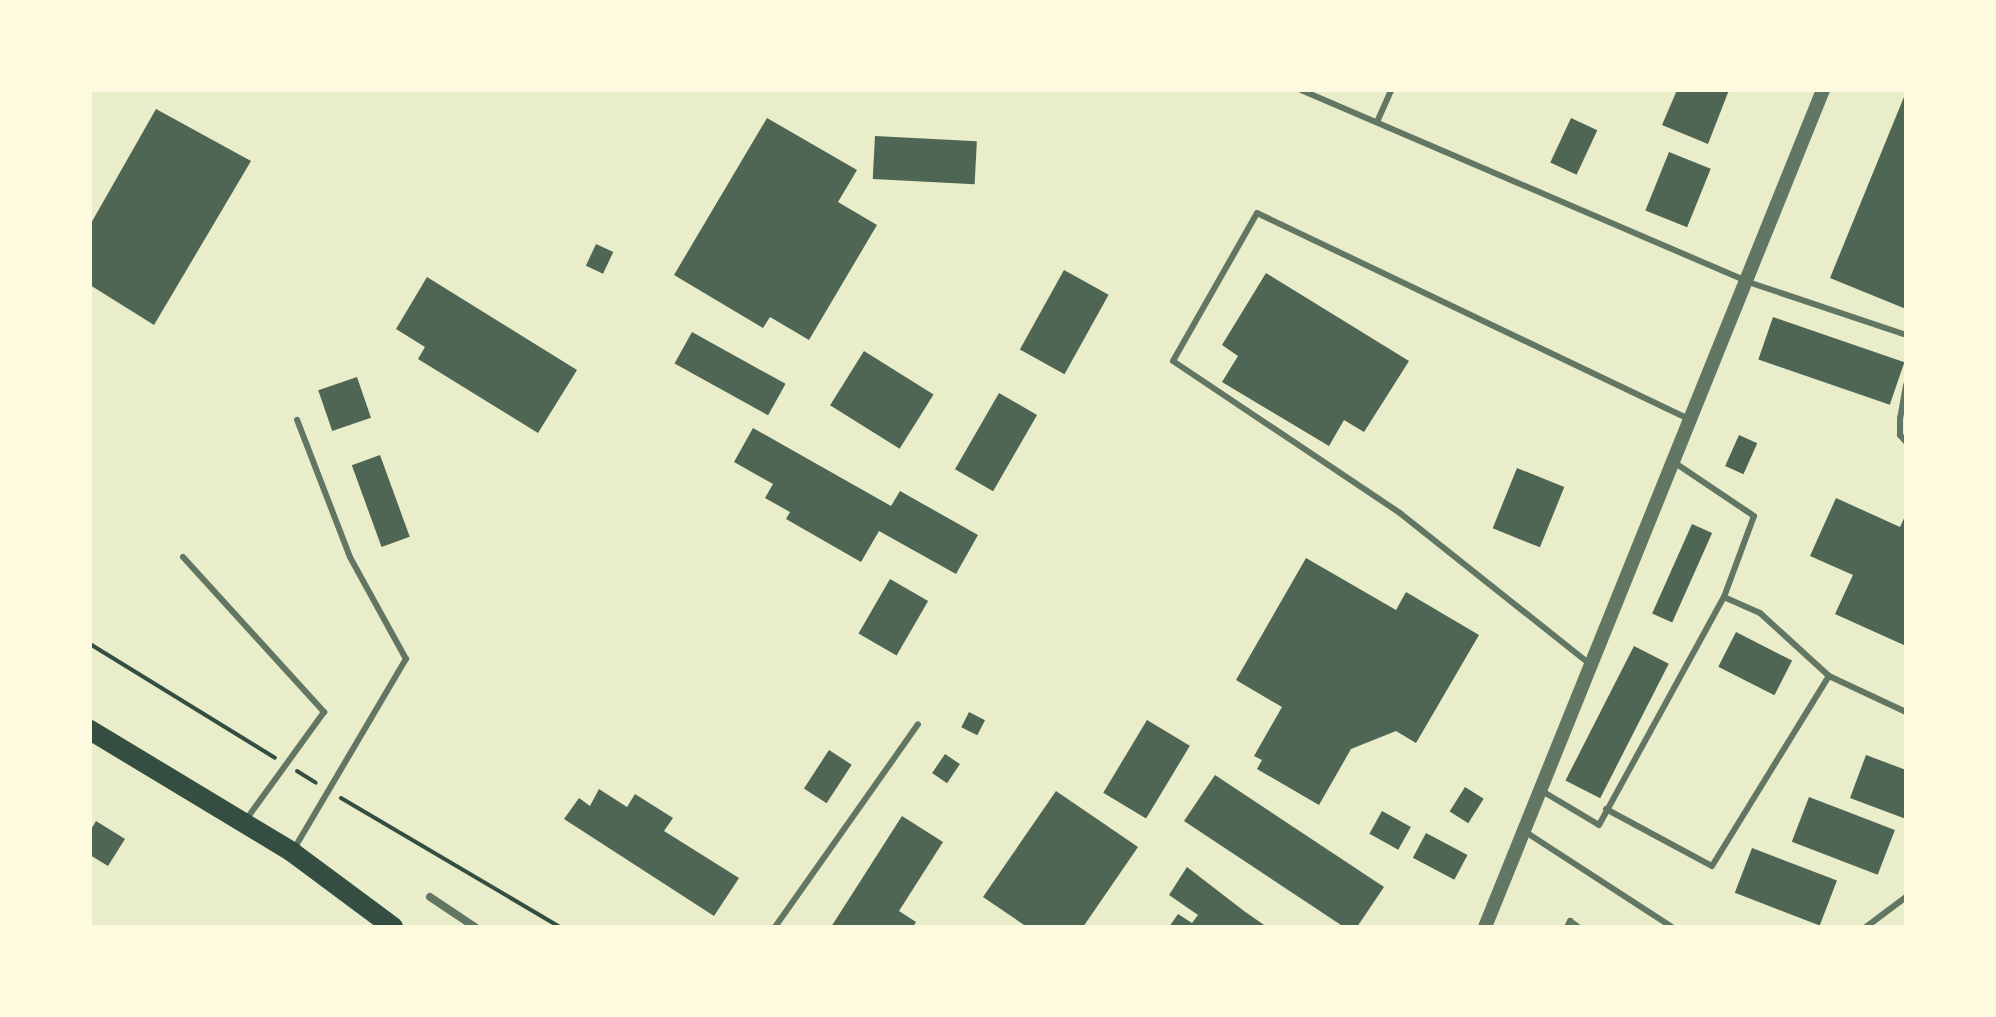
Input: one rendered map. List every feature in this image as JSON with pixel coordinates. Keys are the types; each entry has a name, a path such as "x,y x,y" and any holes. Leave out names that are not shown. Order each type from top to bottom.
{"main road":[{"path":"90,730 292,852 393,927"}],"street":[{"path":"1485,927 1675,463 1823,90"},
{"path":"430,897 475,927"}],"lane":[{"path":"1301,90 1748,282 1906,336"},
{"path":"1377,122 1391,90"},
{"path":"1592,665 1400,513 1173,361 1257,213 1692,420"},
{"path":"1906,385 1900,418 1900,435 1906,442"},
{"path":"292,852 406,659 350,557 297,420"},
{"path":"1540,790 1599,825 1724,597 1754,516 1675,463"},
{"path":"183,557 324,712 243,823"},
{"path":"1724,597 1760,613 1829,676 1906,712"},
{"path":"1606,809 1712,866 1829,676"},
{"path":"775,927 918,724"},
{"path":"1524,831 1672,927"},
{"path":"1866,927 1906,897"},
{"path":"1567,927 1570,921 1578,927"}],"building":[{"path":"1677,90 1729,90 1708,144 1662,125"},
{"path":"1906,92 1906,309 1830,278"},
{"path":"156,109 251,161 154,325 90,285 90,225"},
{"path":"767,118 857,170 838,202 877,225 809,340 770,317 763,328 674,275"},
{"path":"1571,118 1597,130 1577,175 1550,162"},
{"path":"875,136 977,141 975,184 873,179"},
{"path":"1669,152 1711,169 1687,227 1645,210"},
{"path":"596,244 613,252 603,274 586,266"},
{"path":"1064,270 1109,295 1064,374 1020,350"},
{"path":"1266,273 1409,361 1364,432 1344,420 1329,446 1222,382 1238,356 1222,345"},
{"path":"427,277 577,370 538,433 418,359 425,347 396,329"},
{"path":"1773,317 1904,362 1890,405 1758,360"},
{"path":"692,332 786,384 768,415 675,363"},
{"path":"864,351 934,394 900,449 830,405"},
{"path":"357,377 371,418 332,431 318,390"},
{"path":"999,393 1037,415 993,491 955,469"},
{"path":"753,428 891,506 900,491 978,535 956,574 879,531 861,562 786,519 790,512 765,498 773,484 734,462"},
{"path":"1739,435 1757,443 1743,474 1725,466"},
{"path":"380,455 410,537 382,547 352,465"},
{"path":"1517,468 1564,487 1540,547 1493,528"},
{"path":"1836,498 1900,527 1906,514 1906,646 1835,614 1853,575 1810,556"},
{"path":"1692,524 1712,533 1672,622 1652,614"},
{"path":"1306,558 1396,610 1406,592 1479,635 1416,743 1396,731 1351,749 1319,805 1257,769 1262,760 1254,756 1282,707 1236,680"},
{"path":"890,579 928,601 897,656 858,634"},
{"path":"1736,632 1792,661 1774,695 1718,667"},
{"path":"1634,646 1669,664 1600,798 1565,781"},
{"path":"969,712 985,720 977,735 961,727"},
{"path":"1147,720 1190,746 1146,819 1103,793"},
{"path":"829,750 852,765 827,803 804,789"},
{"path":"945,754 960,764 947,783 932,773"},
{"path":"1866,755 1906,770 1906,819 1850,798"},
{"path":"1215,775 1384,887 1357,927 1344,927 1184,821"},
{"path":"1465,787 1484,799 1468,823 1450,812"},
{"path":"599,789 627,807 635,794 673,818 664,831 739,878 714,916 564,819 579,798 590,806"},
{"path":"1056,791 1138,847 1083,927 1027,927 983,897"},
{"path":"1809,797 1895,830 1878,875 1792,842"},
{"path":"1382,811 1411,827 1398,850 1369,834"},
{"path":"902,816 943,842 899,911 916,922 913,927 831,927"},
{"path":"96,821 125,839 108,866 90,855 90,831"},
{"path":"1426,833 1467,855 1454,880 1413,858"},
{"path":"1752,848 1837,881 1820,925 1735,893"},
{"path":"1187,867 1267,927 1169,927 1178,914 1192,923 1198,915 1169,895"}]}
